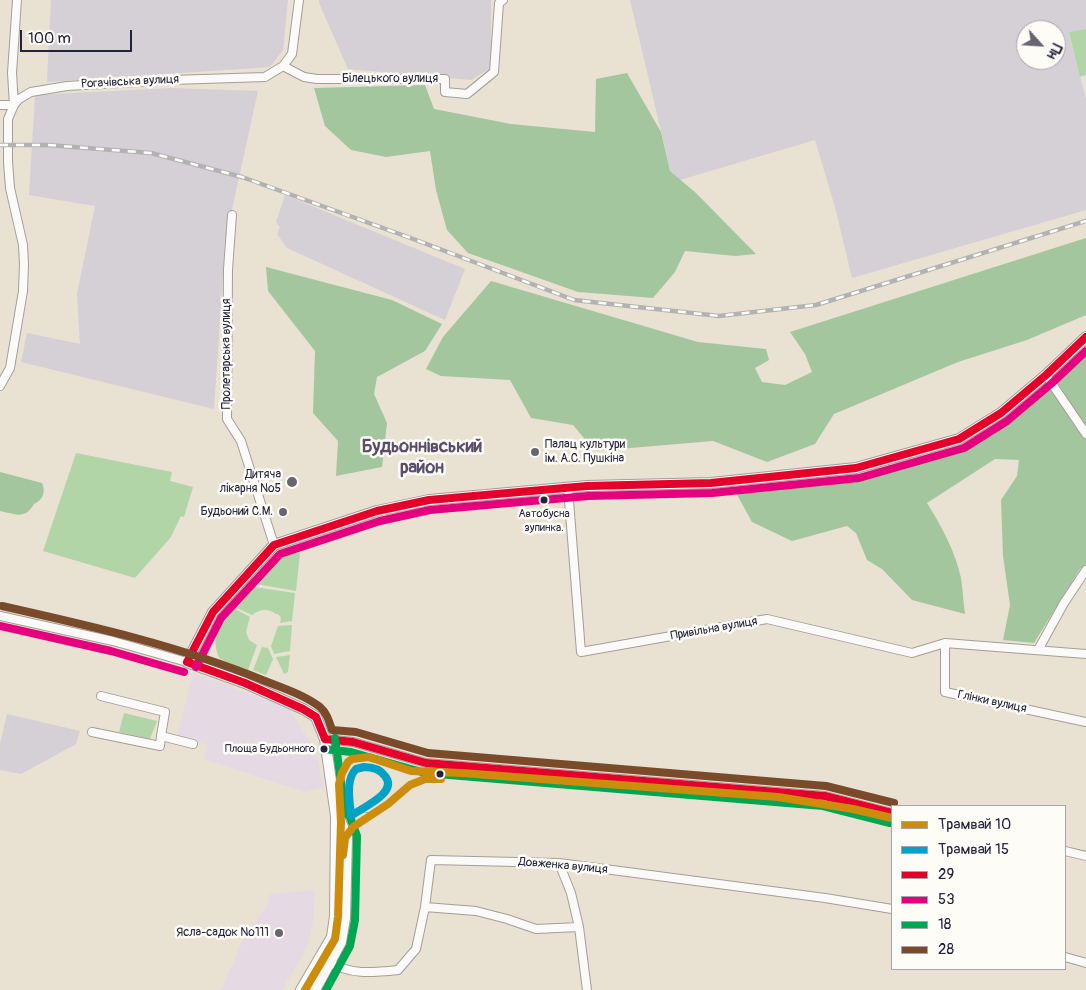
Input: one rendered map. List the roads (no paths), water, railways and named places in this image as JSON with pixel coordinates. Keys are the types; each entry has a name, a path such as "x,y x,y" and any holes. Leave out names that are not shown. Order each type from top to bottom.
{"main road":[{"path":"301,990 332,938 335,916 336,816 324,739 316,717 303,709 245,683 187,662 213,612 274,545 390,507 429,500 568,488 711,483 856,468 959,439 1001,413 1046,376 1086,337"},
{"path":"315,990 341,942 345,918 347,836 336,816"}],"street":[{"path":"0,386 10,368 23,291 23,245 10,188 8,162 8,119 14,105 12,73 18,0"},
{"path":"283,66 292,54 298,0"},
{"name":"Білецького вулиця","path":"283,66 304,77 317,79 445,79 445,92 467,94 494,72 499,3 503,0"},
{"name":"Рогачівська вулиця","path":"14,105 19,99 31,92 67,86 265,77 283,66"},
{"path":"0,105 14,105"},
{"name":"Пролетарська вулиця","path":"232,215 228,269 227,419 241,441 274,545"},
{"path":"1046,376 1086,434"},
{"name":"Привільна вулиця","path":"568,488 581,652 767,619 912,653 945,644 1086,654"},
{"path":"1038,650 1064,603 1086,570"},
{"path":"0,616 113,642 187,662"},
{"name":"Глінки вулиця","path":"945,644 946,692 1086,722"},
{"path":"92,732 160,746 165,712 101,696"},
{"path":"161,736 193,744"},
{"path":"324,739 352,742 426,763 825,796 891,812"},
{"path":"1066,851 1086,856"},
{"name":"Довженка вулиця","path":"320,958 337,967 366,974 398,970 416,949 425,907 431,860 559,863 815,896 891,909"},
{"path":"559,863 572,893 579,927 587,990"},
{"path":"425,907 476,910 536,929 579,927"},
{"path":"1066,957 1086,964"}],"tram line":[{"name":"10","path":"305,990 335,939 338,917 341,822 339,784 342,773 348,762 352,759 369,757 411,771 462,773 778,797 853,809 891,818"},
{"name":"15","path":"364,767 370,767 381,772 388,782 387,788 377,799 351,816 350,779 356,769 364,767"},
{"name":"10","path":"343,855 345,838 353,827 388,804 410,785 425,779 441,779"},
{"path":"340,789 346,802 353,810 377,812"}],"railway":[{"path":"0,145 48,145 151,153 242,177 574,300 719,316 816,305 1086,221"}],"place":[{"name":"Палац культури ім. А.С. Пушкіна","path":"535,452"},
{"name":"Дитяча лікарня №5","path":"292,482"},
{"name":"Автобусна зупинка.","path":"544,500"},
{"name":"Будьоний С.М.","path":"283,512"},
{"name":"Площа Будьонного","path":"324,749"},
{"name":"Ясла-садок №111","path":"279,933"}],"district":[{"name":"Будьоннівський район","path":"422,457"}]}
